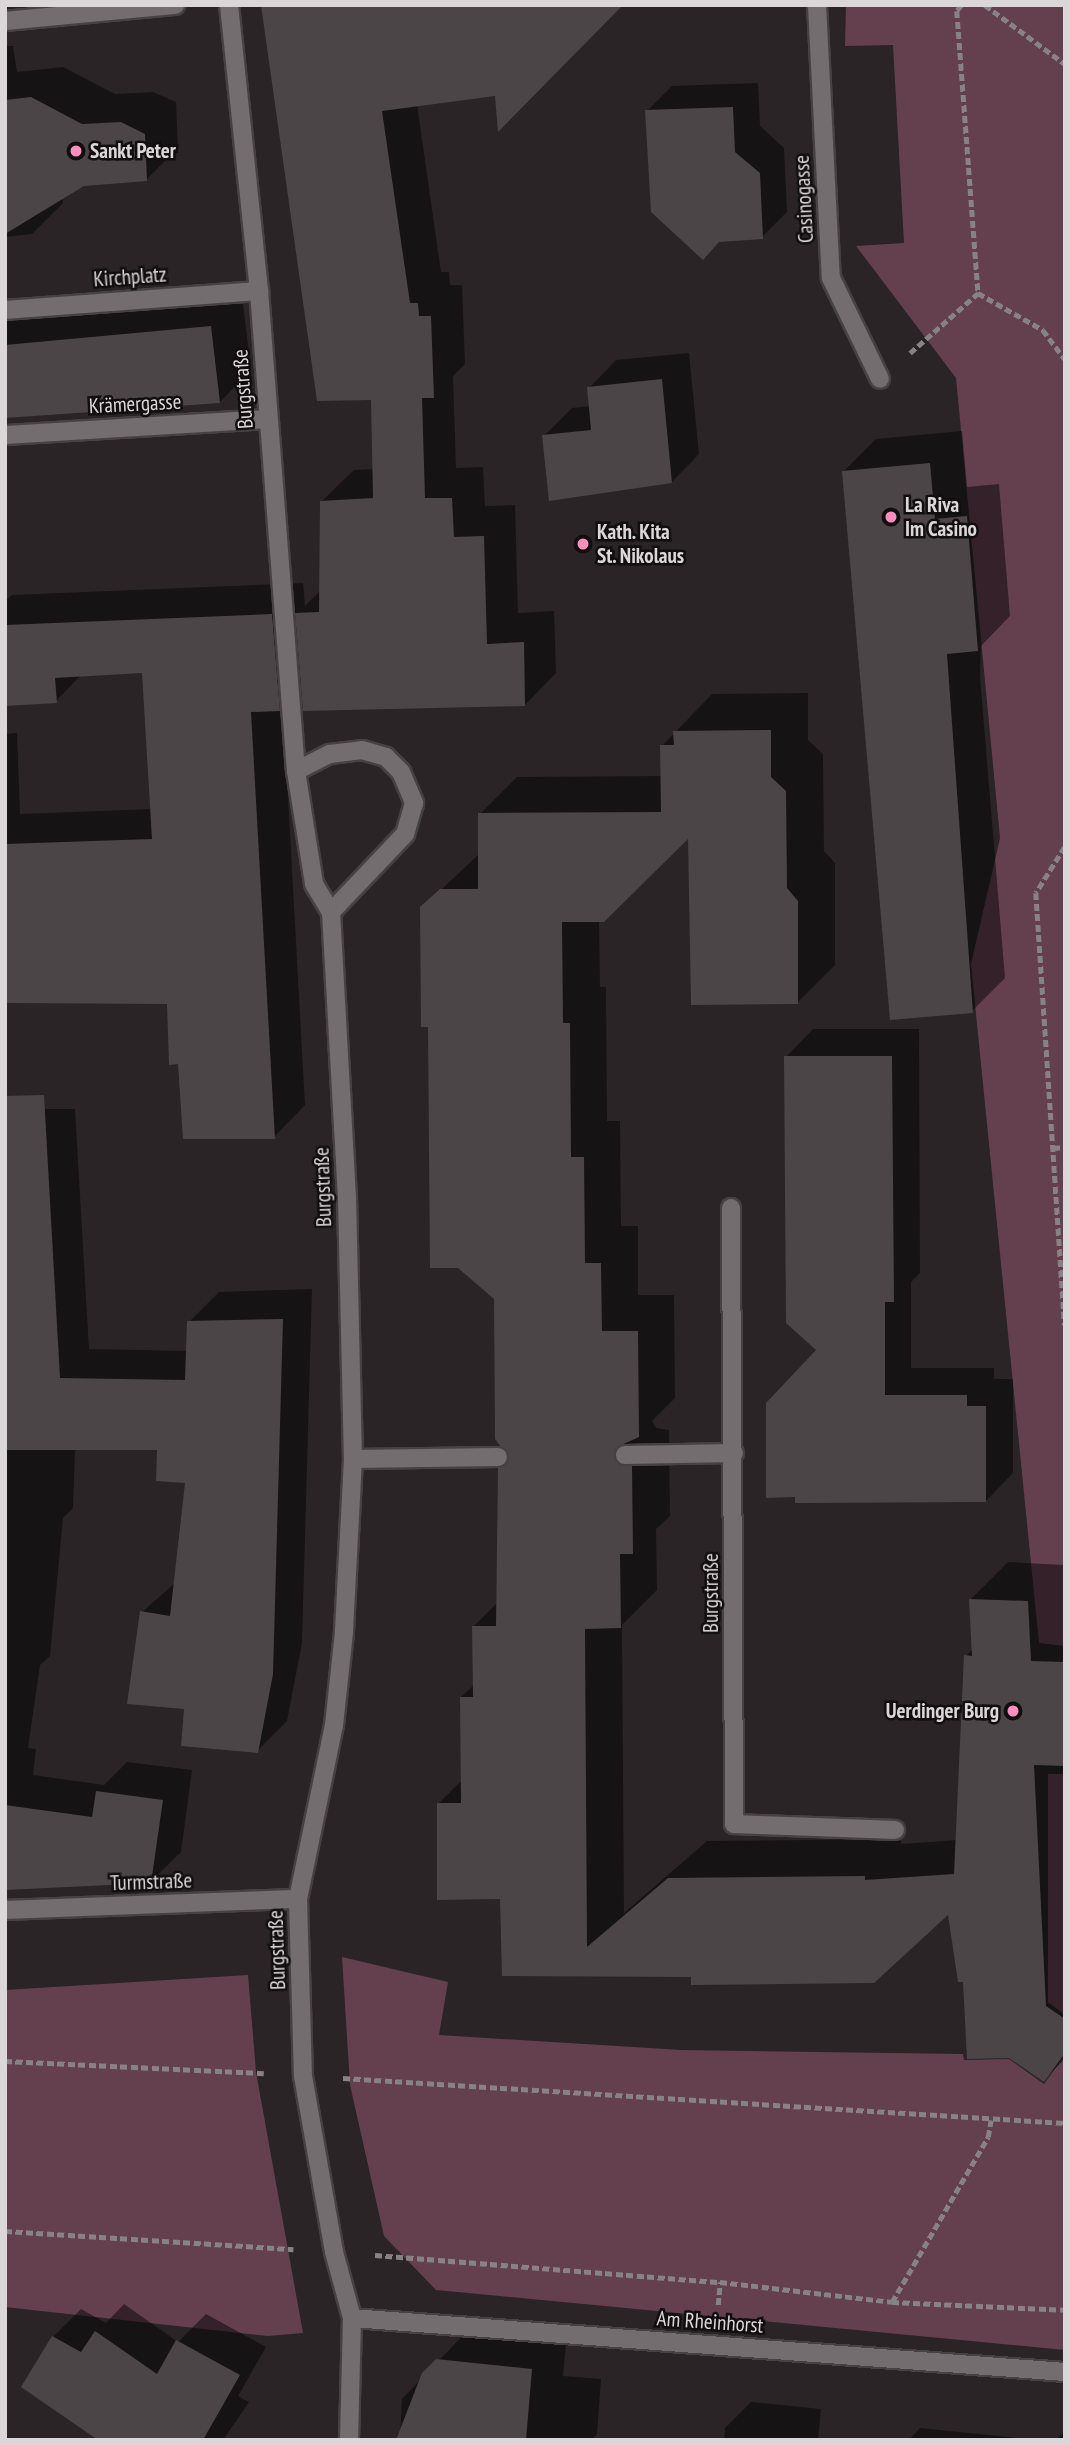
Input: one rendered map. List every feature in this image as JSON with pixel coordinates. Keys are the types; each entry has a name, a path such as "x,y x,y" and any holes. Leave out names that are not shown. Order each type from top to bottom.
{"street":[{"path":"5,21 175,5"},
{"name":"Burgstraße","path":"229,5 259,291 296,771 314,884 331,912 347,1197 353,1459 344,1632 334,1725 298,1899 303,2076 334,2252 352,2318 349,2440"},
{"name":"Casinogasse","path":"817,5 831,278 880,379"},
{"name":"Kirchplatz","path":"5,310 259,291"},
{"name":"Krämergasse","path":"5,435 268,419"},
{"path":"296,771 330,754 362,750 386,757 401,772 414,803 405,834 331,912"},
{"name":"Burgstraße","path":"731,1208 734,1824 895,1830"},
{"path":"625,1455 734,1453"},
{"path":"353,1459 498,1457"},
{"name":"Turmstraße","path":"5,1910 298,1899"},
{"name":"Am Rheinhorst","path":"352,2318 1065,2372"}],"path":[{"path":"962,5 957,11 978,293"},
{"path":"985,5 1065,64"},
{"path":"880,379 978,293"},
{"path":"978,293 1043,330 1065,359"},
{"path":"1065,848 1036,893 1065,1325"},
{"path":"1053,1148 1065,1147"},
{"path":"5,2061 303,2076 1065,2123"},
{"path":"892,2302 988,2137 990,2120"},
{"path":"5,2231 334,2252 720,2282 892,2302 1065,2310"}],"shaded area":[{"path":"846,5 1065,5 1065,1646 1039,1643 971,964 1000,838 956,378 856,246 904,243 893,45 845,46"},
{"path":"1048,1774 1065,1774 1065,2015 1048,2002"},
{"path":"342,1957 448,1982 439,2035 681,2050 963,2054 964,2060 1009,2059 1044,2084 1065,2055 1065,2350 436,2290 384,2236 350,2085"},
{"path":"248,1975 256,2072 303,2333 268,2336 5,2307 5,1990"}],"building":[{"path":"261,5 623,5 498,132 495,96 382,111 410,303 418,303 419,316 431,316 434,398 422,398 425,498 452,498 454,537 484,536 487,644 524,642 525,706 303,711 295,613 319,612 320,501 373,498 371,400 317,401"},
{"name":"Sankt Peter","path":"31,97 82,124 121,122 145,134 147,181 84,186 5,234 5,100"},
{"path":"733,107 735,152 760,173 763,239 719,242 703,260 651,212 645,110"},
{"path":"211,326 220,403 5,418 5,345"},
{"path":"662,379 672,483 549,501 542,435 591,430 587,387"},
{"path":"930,463 935,519 967,516 978,651 947,654 973,1013 890,1020 842,471"},
{"path":"272,614 280,711 251,712 275,1139 183,1139 178,1064 169,1065 167,1004 5,1003 5,844 152,839 142,673 55,678 57,703 5,706 5,625"},
{"path":"771,730 771,777 786,791 787,888 798,901 798,1004 691,1005 688,839 604,922 562,922 563,1023 570,1023 571,1157 584,1157 585,1263 601,1263 602,1331 638,1331 639,1437 619,1446 614,1455 619,1465 632,1466 633,1554 620,1554 621,1628 585,1629 587,1947 668,1878 865,1876 865,1880 954,1874 964,1655 972,1656 969,1599 1028,1601 1031,1661 1065,1662 1065,1766 1034,1765 1046,2006 1065,2019 1065,2053 1044,2082 1009,2058 967,2059 963,1982 958,1982 948,1915 874,1983 691,1985 691,1977 502,1976 500,1899 437,1900 437,1803 461,1803 460,1697 473,1697 472,1626 496,1626 498,1468 509,1458 495,1439 494,1299 458,1268 430,1268 428,1027 421,1027 420,907 440,889 478,889 478,813 661,812 660,745 674,745 673,731"},
{"path":"784,1056 892,1056 894,1302 885,1302 885,1395 967,1395 967,1406 986,1406 986,1502 795,1503 795,1497 766,1498 766,1403 816,1350 786,1323"},
{"path":"44,1095 60,1378 185,1380 187,1321 283,1319 273,1674 258,1753 181,1746 184,1709 127,1704 140,1611 170,1616 185,1483 156,1481 157,1450 5,1450 5,1096"},
{"path":"96,1791 163,1800 151,1883 5,1890 5,1805 92,1817"},
{"path":"95,2331 157,2374 176,2340 240,2375 203,2440 98,2440 21,2387 52,2336 81,2352"},
{"path":"436,2359 532,2369 526,2440 396,2440 422,2373"}],"place":[{"name":"Sankt Peter","path":"76,151"},
{"name":"La Riva Im Casino","path":"891,517"},
{"name":"Kath. Kita St. Nikolaus","path":"583,544"},
{"name":"Uerdinger Burg","path":"1013,1711"}]}
